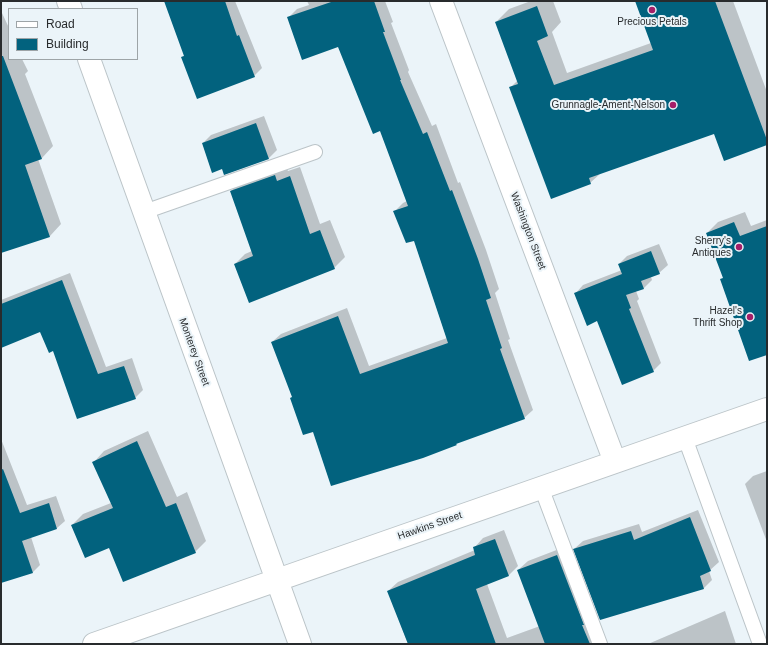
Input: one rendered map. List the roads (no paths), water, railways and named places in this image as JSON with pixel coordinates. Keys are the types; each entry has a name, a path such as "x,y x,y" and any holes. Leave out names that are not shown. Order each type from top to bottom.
{"street":[{"name":"Washington Street","path":"441,1 615,462"},
{"name":"Monterey Street","path":"89,60 300,644"},
{"name":"Hawkins Street","path":"94,644 767,409"}],"lane":[{"path":"144,212 315,152"},
{"path":"685,438 760,644"},
{"path":"542,487 600,644"}],"place":[{"name":"Precious Petals","path":"652,10"},
{"name":"Grunnagle-Ament-Nelson","path":"673,105"},
{"name":"Sherry's Antiques","path":"739,247"},
{"name":"Hazel's Thrift Shop","path":"750,317"}]}
